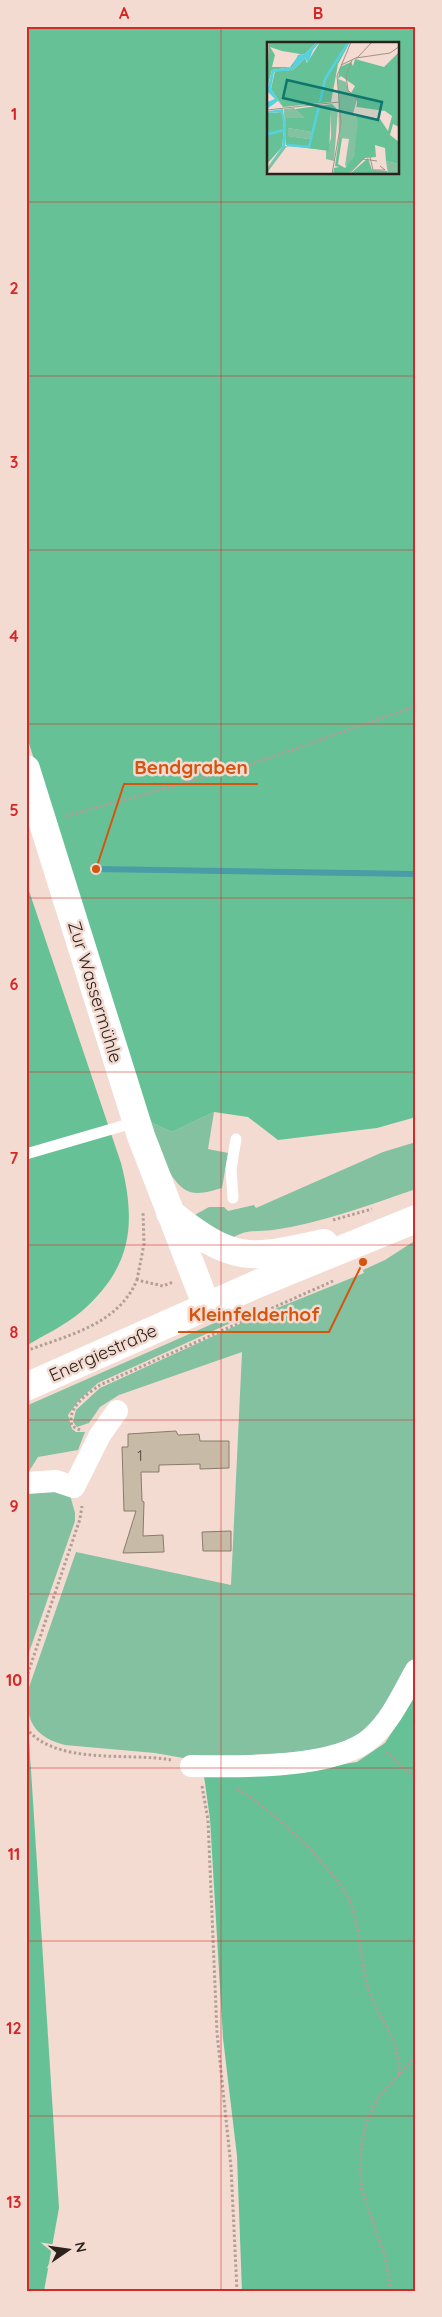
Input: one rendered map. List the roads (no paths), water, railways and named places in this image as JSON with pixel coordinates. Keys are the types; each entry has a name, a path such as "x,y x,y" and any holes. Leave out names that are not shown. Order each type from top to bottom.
{"main road":[{"name":"Zur Wassermühle","path":"26,769 136,1122 207,1306"},
{"path":"170,1213 208,1242 224,1250 244,1255 296,1249 407,1222"},
{"name":"Energiestraße","path":"26,1387 207,1306 407,1222"}],"street":[{"path":"26,1483 56,1481 74,1487 100,1435 117,1412"},
{"path":"191,1766 245,1765 330,1757 352,1751 371,1738 389,1717 416,1670"}],"lane":[{"path":"26,1154 136,1122"},
{"path":"233,1198 231,1169 236,1139"}],"waterway":[{"path":"96,869 416,874"}],"place":[{"name":"Bendgraben","path":"96,869"},
{"name":"Kleinfelderhof","path":"363,1262"}]}
